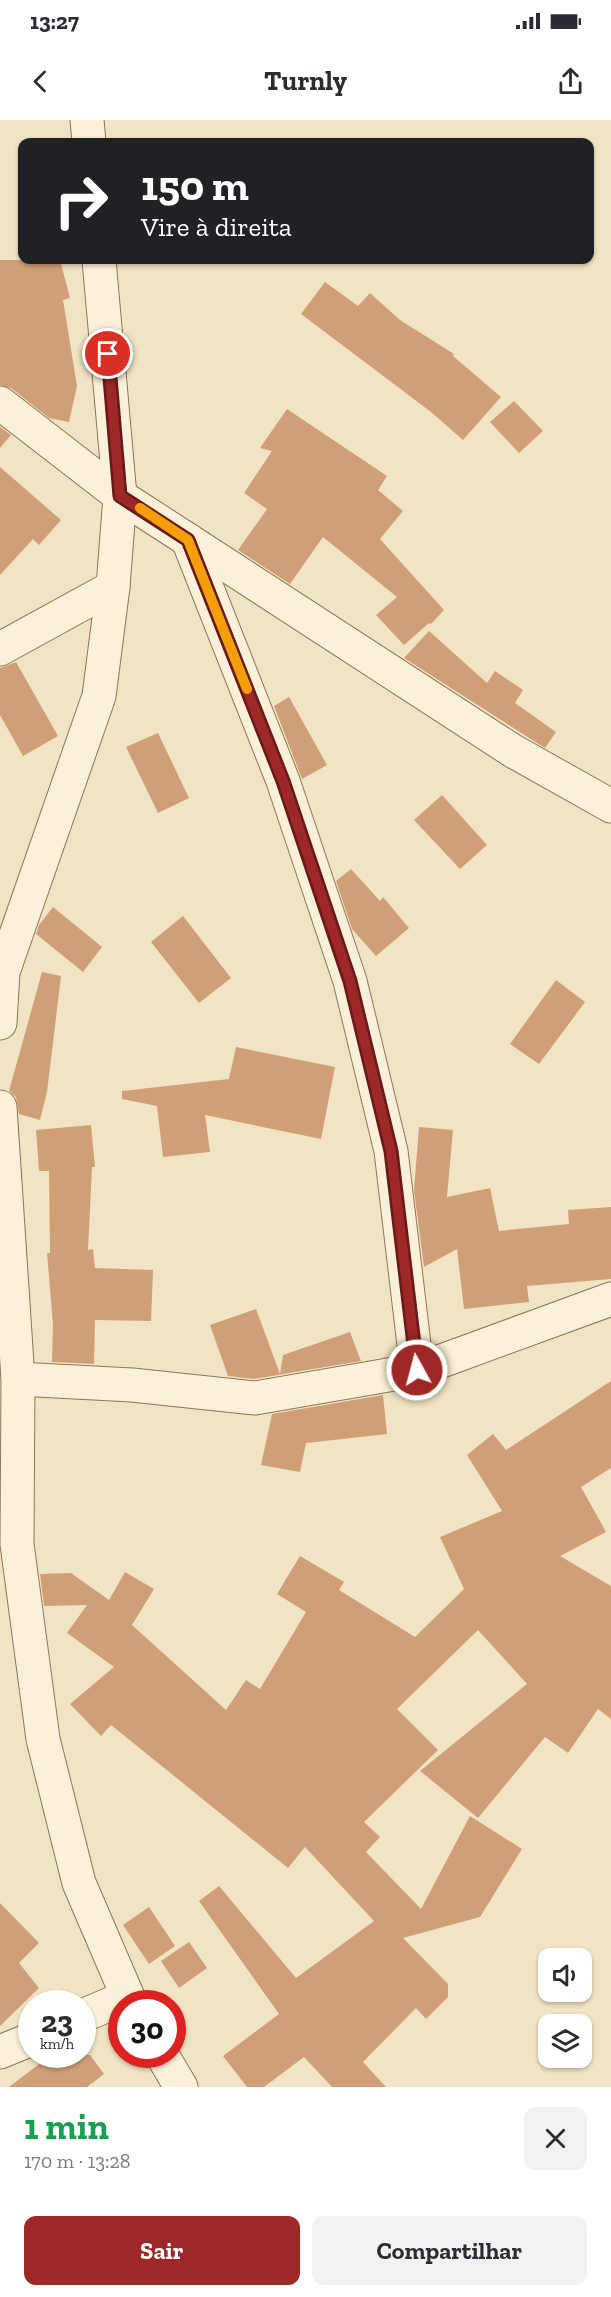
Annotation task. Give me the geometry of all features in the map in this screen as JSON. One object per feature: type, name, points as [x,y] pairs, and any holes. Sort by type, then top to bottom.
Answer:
[{"type":"street","points":[[87,120],[88,138]]},
{"type":"street","points":[[0,1023],[3,972],[99,696],[113,587],[120,496],[99,264]]},
{"type":"street","points":[[0,403],[120,496],[513,751],[611,806]]},
{"type":"street","points":[[188,540],[283,781],[350,981],[391,1151],[417,1370]]},
{"type":"street","points":[[0,649],[113,587]]},
{"type":"street","points":[[0,1107],[18,1379],[9,1539],[43,1739],[79,1883],[125,1990]]},
{"type":"street","points":[[18,1379],[132,1385],[255,1398],[417,1370],[611,1299]]},
{"type":"street","points":[[0,2052],[18,2045]]},
{"type":"street","points":[[170,2068],[181,2087]]},
{"type":"building","points":[[0,260],[18,260],[18,264],[61,264],[70,298],[63,300],[77,386],[69,422],[49,418],[11,388],[0,385]]},
{"type":"building","points":[[325,282],[358,306],[370,293],[400,320],[454,354],[453,356],[501,397],[463,440],[431,412],[301,314]]},
{"type":"building","points":[[514,401],[543,431],[519,453],[490,422]]},
{"type":"building","points":[[287,409],[387,476],[378,490],[403,511],[380,539],[444,610],[431,624],[429,623],[404,645],[376,615],[397,597],[323,537],[290,584],[238,550],[267,509],[244,493],[272,451],[260,448]]},
{"type":"building","points":[[0,427],[11,435],[0,448]]},
{"type":"building","points":[[0,467],[61,520],[39,545],[33,539],[0,575]]},
{"type":"building","points":[[429,631],[487,683],[495,671],[523,690],[515,703],[556,732],[545,748],[404,658]]},
{"type":"building","points":[[16,662],[58,736],[23,756],[0,715],[0,668]]},
{"type":"building","points":[[289,697],[327,765],[302,779],[274,706]]},
{"type":"building","points":[[158,733],[189,798],[158,813],[126,747]]},
{"type":"building","points":[[442,795],[487,845],[460,869],[414,820]]},
{"type":"building","points":[[351,869],[380,901],[383,897],[409,928],[376,956],[352,929],[336,881]]},
{"type":"building","points":[[53,907],[102,947],[83,972],[36,934],[39,925]]},
{"type":"building","points":[[183,916],[231,978],[199,1003],[151,942]]},
{"type":"building","points":[[42,972],[61,976],[47,1092],[40,1120],[19,1114],[16,1097],[9,1091]]},
{"type":"building","points":[[556,980],[585,1002],[539,1064],[510,1044]]},
{"type":"building","points":[[236,1047],[335,1067],[321,1139],[205,1115],[210,1152],[163,1157],[157,1106],[122,1099],[122,1091],[229,1079]]},
{"type":"building","points":[[91,1125],[95,1167],[92,1167],[88,1250],[93,1249],[95,1268],[153,1270],[151,1321],[95,1320],[94,1364],[52,1362],[53,1324],[47,1253],[50,1253],[49,1171],[39,1171],[36,1130]]},
{"type":"building","points":[[419,1127],[453,1130],[447,1197],[490,1188],[499,1231],[569,1224],[568,1210],[611,1207],[611,1279],[527,1286],[529,1302],[464,1309],[457,1249],[424,1267],[414,1190]]},
{"type":"building","points":[[256,1309],[280,1374],[283,1355],[350,1332],[361,1361],[254,1379],[228,1376],[210,1325]]},
{"type":"building","points":[[611,1381],[611,1468],[581,1487],[606,1532],[560,1556],[611,1586],[611,1719],[598,1709],[568,1753],[545,1737],[478,1818],[420,1771],[527,1684],[478,1630],[397,1709],[438,1750],[364,1822],[380,1837],[366,1852],[421,1909],[470,1816],[522,1849],[480,1917],[403,1938],[448,1984],[448,1997],[426,2019],[416,2008],[363,2062],[386,2087],[332,2087],[304,2057],[264,2087],[247,2087],[223,2056],[279,2014],[199,1901],[219,1886],[296,1978],[374,1921],[305,1847],[288,1868],[111,1725],[101,1736],[70,1704],[114,1667],[67,1633],[87,1605],[44,1606],[40,1574],[71,1573],[109,1600],[125,1572],[154,1589],[132,1625],[226,1710],[246,1680],[260,1689],[306,1612],[277,1594],[300,1556],[344,1582],[339,1590],[415,1637],[464,1589],[440,1537],[502,1511],[467,1455],[493,1434],[506,1450]]},
{"type":"building","points":[[383,1395],[387,1434],[306,1443],[300,1472],[261,1465],[272,1414]]},
{"type":"building","points":[[0,1903],[39,1943],[19,1963],[39,1988],[18,1990],[18,2008],[0,2026]]},
{"type":"building","points":[[149,1907],[175,1946],[149,1964],[123,1925]]},
{"type":"building","points":[[189,1942],[207,1968],[179,1988],[161,1961]]},
{"type":"building","points":[[96,2063],[104,2074],[87,2087],[9,2087],[34,2068],[96,2068]]},
{"type":"slow traffic","points":[[140,508],[188,540],[247,689]]},
{"type":"route","points":[[108,354],[120,496],[188,540],[283,781],[350,981],[391,1151],[417,1370]]}]
